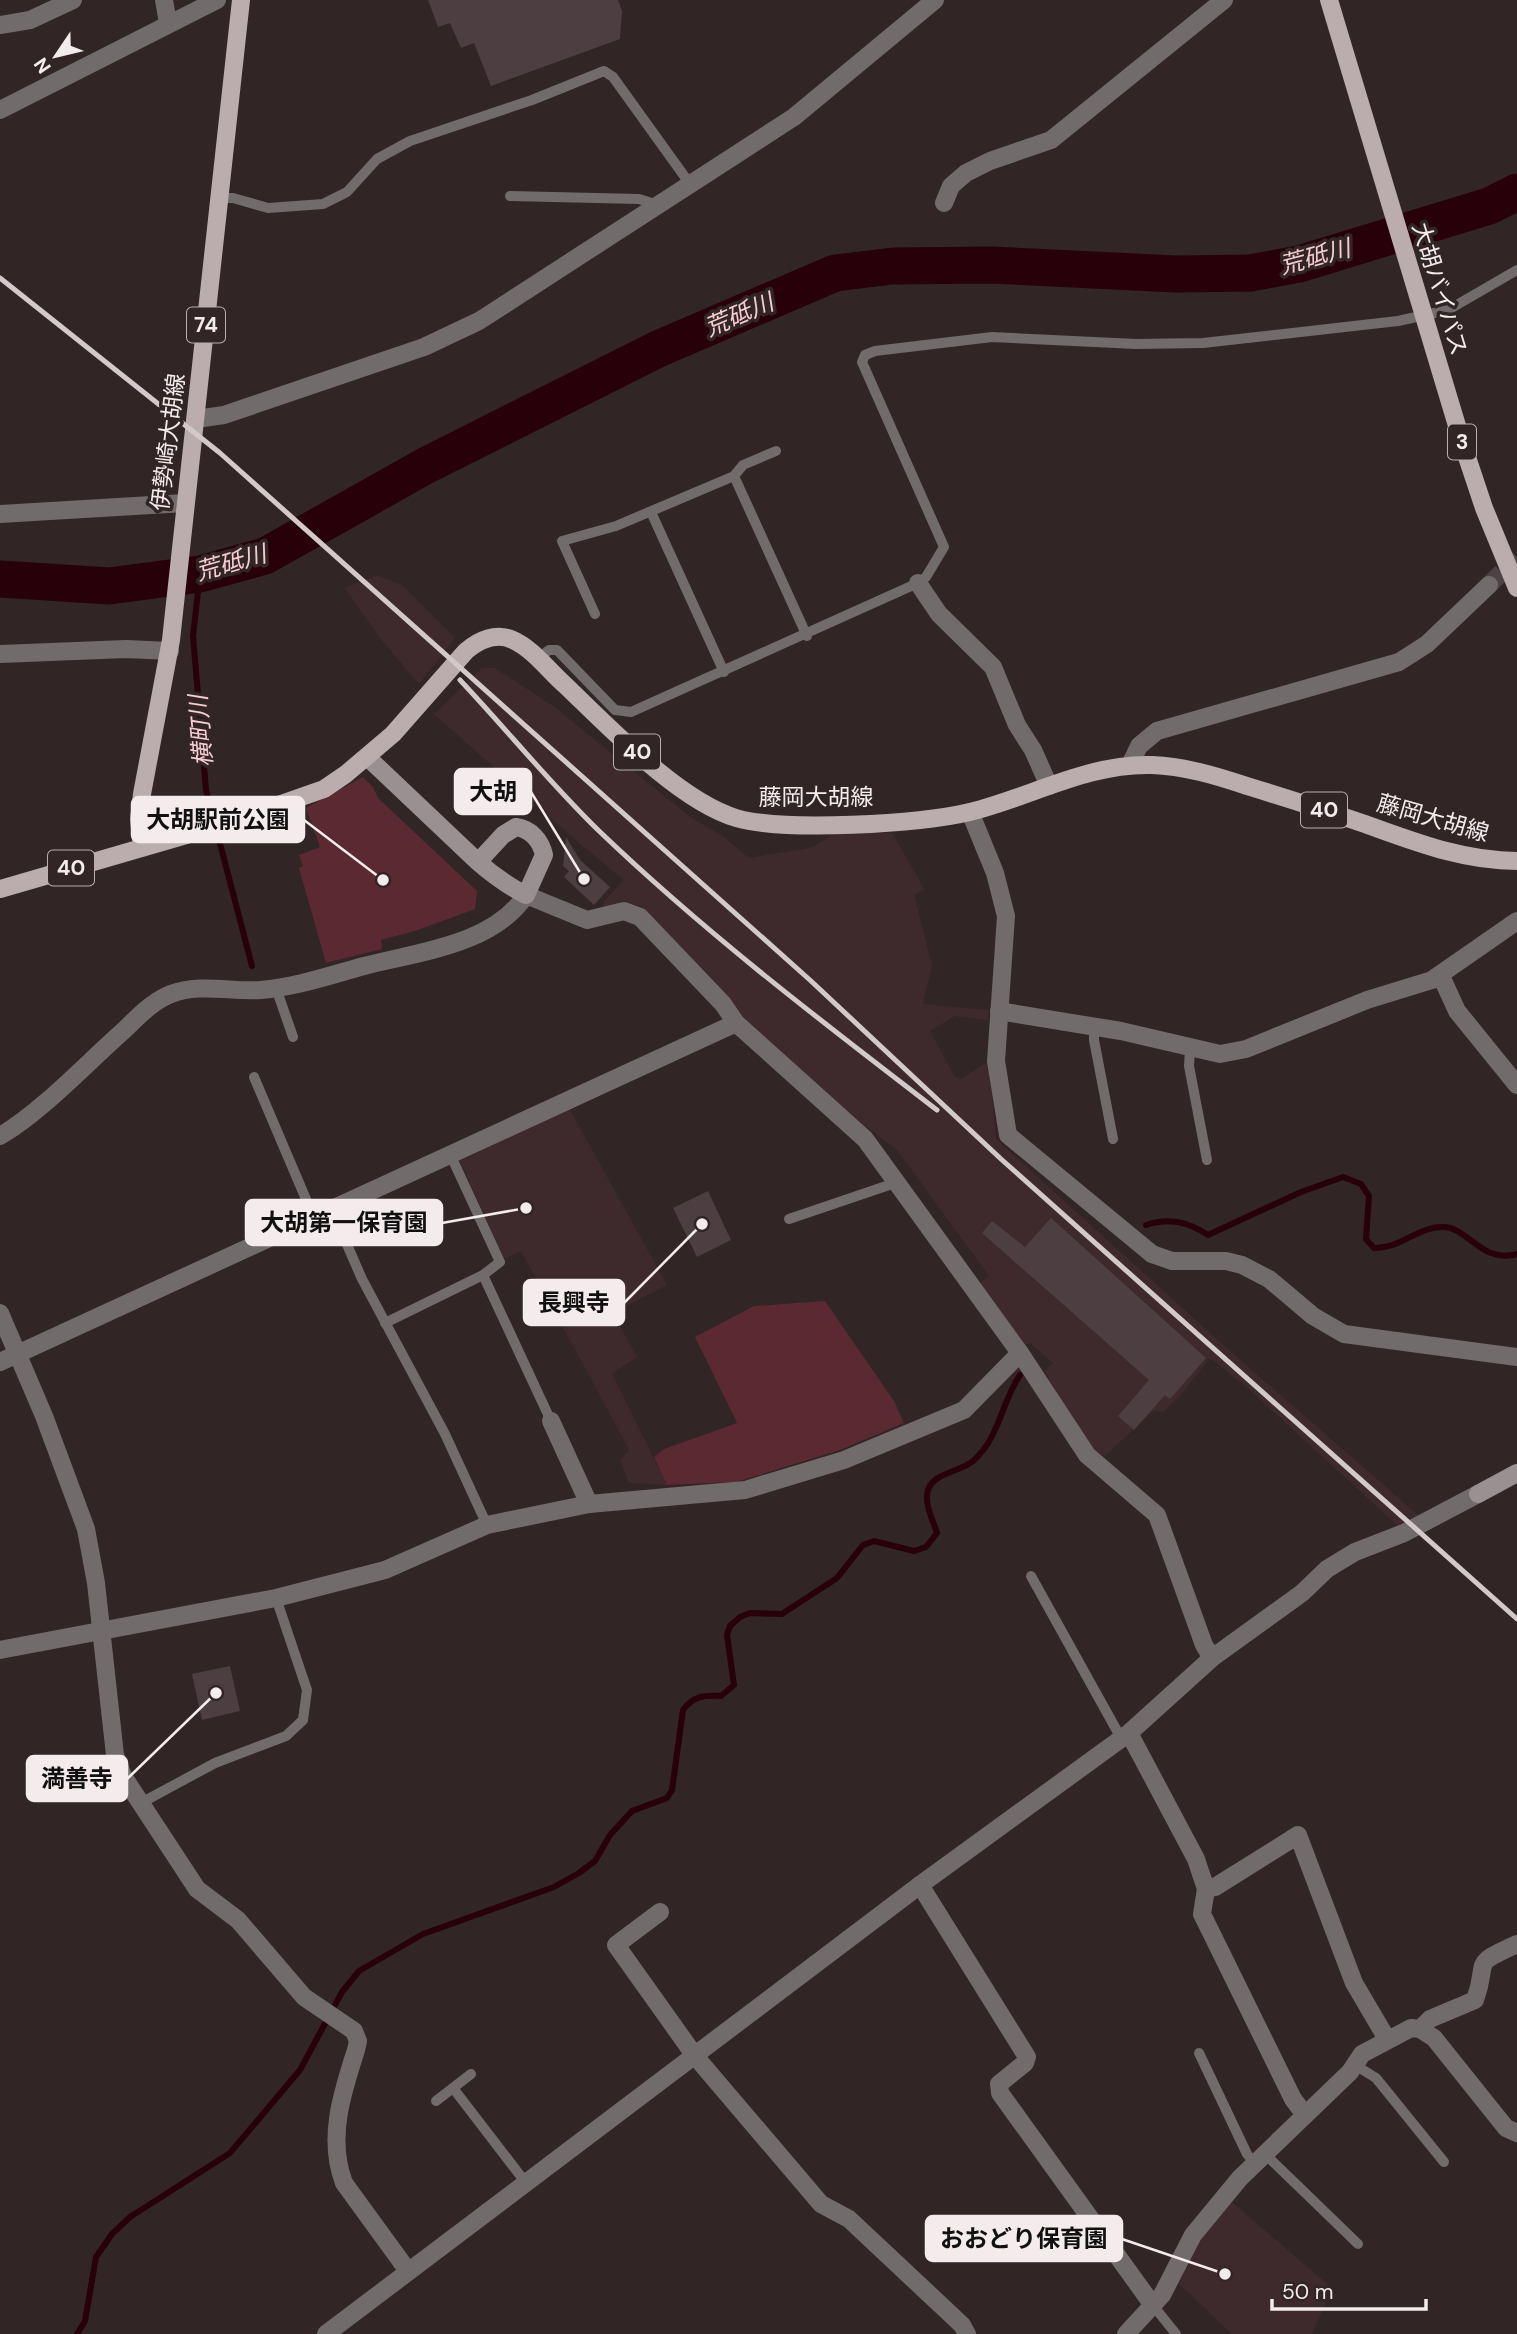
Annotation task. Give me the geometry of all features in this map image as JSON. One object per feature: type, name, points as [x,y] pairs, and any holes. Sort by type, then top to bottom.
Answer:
[{"type":"main road","name":"伊勢崎大胡線","points":[[142,847],[139,819],[171,646],[184,506],[196,419],[241,0]]},
{"type":"main road","name":"大胡バイパス","points":[[1329,0],[1372,150],[1484,508],[1517,588]]},
{"type":"main road","name":"藤岡大胡線","points":[[0,889],[216,826],[324,789],[367,757],[475,643],[502,637],[513,640],[537,659],[635,750],[694,797],[720,813],[751,822],[786,825],[887,821],[970,812],[1092,772],[1130,765],[1157,765],[1220,777],[1444,851],[1472,858],[1517,861]]},
{"type":"main road","points":[[367,757],[478,862],[526,895],[544,855],[539,841],[529,832],[516,827],[509,830],[478,862]]},
{"type":"main road","points":[[1478,1494],[1517,1473]]},
{"type":"street","points":[[0,25],[30,20],[73,0]]},
{"type":"street","points":[[164,0],[168,23]]},
{"type":"street","points":[[0,110],[218,0]]},
{"type":"street","points":[[196,419],[224,415],[424,346],[479,321],[794,117],[934,0]]},
{"type":"street","points":[[944,203],[951,186],[965,173],[990,160],[1051,140],[1224,0]]},
{"type":"street","points":[[0,514],[184,506]]},
{"type":"street","points":[[918,583],[939,614],[993,667],[1017,725],[1033,750],[1049,786]]},
{"type":"street","points":[[1130,765],[1139,746],[1157,731],[1399,662],[1427,644],[1489,585]]},
{"type":"street","points":[[0,654],[171,646]]},
{"type":"street","points":[[970,812],[995,873],[1006,916],[996,1061],[1007,1135],[1140,1247],[1172,1261],[1226,1261],[1242,1265],[1269,1279],[1313,1316],[1344,1334],[1517,1357]]},
{"type":"street","points":[[0,1136],[161,999],[186,990],[276,988],[455,942],[500,922],[514,911],[526,895],[587,920],[624,911],[640,917],[723,1004],[736,1023],[865,1139],[1020,1353],[1087,1455],[1157,1515],[1204,1645],[1212,1658]]},
{"type":"street","points":[[999,1011],[1094,1026],[1220,1055],[1246,1049],[1367,1000],[1441,976],[1517,921]]},
{"type":"street","points":[[1441,976],[1457,1011],[1517,1085]]},
{"type":"street","points":[[0,1362],[451,1157],[736,1023]]},
{"type":"street","points":[[0,1313],[19,1355],[86,1529],[96,1583],[116,1755],[122,1776],[197,1889],[238,1920],[304,1997],[354,2031],[358,2041],[337,2123],[338,2168],[344,2183],[408,2271]]},
{"type":"street","points":[[0,1650],[276,1598],[385,1570],[487,1525],[589,1504],[654,1496],[736,1492],[844,1460],[964,1410],[1020,1353]]},
{"type":"street","points":[[551,1421],[589,1504]]},
{"type":"street","points":[[326,2334],[920,1885],[1125,1735],[1212,1658],[1302,1593],[1335,1563],[1377,1542],[1405,1533],[1478,1494]]},
{"type":"street","points":[[1125,1735],[1196,1859],[1206,1889],[1202,1914],[1293,2099],[1305,2115]]},
{"type":"street","points":[[1206,1889],[1215,1887],[1298,1835],[1354,1983],[1387,2039]]},
{"type":"street","points":[[920,1885],[1027,2057],[1025,2063],[999,2084],[1000,2093],[1152,2304]]},
{"type":"street","points":[[660,1912],[616,1945],[695,2056],[821,2204],[849,2219],[962,2326],[967,2334]]},
{"type":"street","points":[[1420,2029],[1430,2020],[1475,2000],[1481,1965],[1487,1958],[1517,1944]]},
{"type":"street","points":[[1126,2334],[1162,2295],[1193,2235],[1260,2159],[1355,2066],[1368,2048],[1411,2028],[1420,2029],[1434,2038],[1506,2128],[1517,2133]]},
{"type":"lane","points":[[220,198],[268,208],[323,204],[347,192],[377,159],[410,141],[532,100],[604,71],[621,87],[690,184]]},
{"type":"lane","points":[[510,196],[639,199],[658,205]]},
{"type":"lane","points":[[537,659],[549,650],[557,650],[610,705],[625,713],[807,636],[926,578],[944,547],[862,362],[865,355],[874,351],[922,343],[992,337],[1136,344],[1203,343],[1423,316],[1458,305],[1517,270]]},
{"type":"lane","points":[[595,614],[562,541],[650,512],[734,476],[743,465],[776,451]]},
{"type":"lane","points":[[734,476],[807,636]]},
{"type":"lane","points":[[650,512],[724,672]]},
{"type":"lane","points":[[276,988],[293,1037]]},
{"type":"lane","points":[[1094,1026],[1094,1040],[1113,1139]]},
{"type":"lane","points":[[1190,1050],[1189,1066],[1207,1160]]},
{"type":"lane","points":[[254,1077],[314,1218]]},
{"type":"lane","points":[[385,1322],[483,1275],[500,1262],[451,1157]]},
{"type":"lane","points":[[789,1219],[898,1182]]},
{"type":"lane","points":[[332,1210],[362,1279],[445,1434],[487,1525]]},
{"type":"lane","points":[[483,1275],[551,1421]]},
{"type":"lane","points":[[1031,1576],[1125,1735]]},
{"type":"lane","points":[[139,1804],[215,1763],[286,1736],[303,1720],[307,1690],[276,1598]]},
{"type":"lane","points":[[1199,2053],[1247,2154],[1260,2159],[1358,2244]]},
{"type":"lane","points":[[1355,2066],[1376,2078],[1444,2162]]},
{"type":"lane","points":[[436,2101],[471,2074]]},
{"type":"lane","points":[[453,2088],[526,2183]]},
{"type":"lane","points":[[1152,2304],[1176,2334]]},
{"type":"shaded area","points":[[377,575],[402,585],[455,638],[419,684],[380,638],[345,588]]},
{"type":"shaded area","points":[[482,668],[495,668],[556,708],[689,816],[721,835],[749,858],[810,848],[835,834],[892,833],[925,890],[914,895],[932,965],[923,1004],[989,1010],[988,1020],[955,1016],[930,1031],[955,1077],[961,1079],[989,1061],[996,1139],[1221,1343],[1418,1515],[1398,1526],[1244,1385],[1210,1358],[1180,1396],[1163,1412],[1153,1411],[1105,1456],[1098,1454],[1074,1424],[1045,1371],[1053,1363],[1030,1343],[1024,1346],[979,1284],[989,1276],[897,1150],[839,1106],[744,1018],[641,906],[623,901],[603,908],[604,901],[624,880],[434,714]]},
{"type":"shaded area","points":[[363,777],[373,787],[378,798],[477,891],[475,909],[381,940],[382,949],[326,963],[299,868],[303,866],[299,855],[320,847],[306,808]]},
{"type":"shaded area","points":[[569,1108],[667,1285],[613,1313],[637,1357],[612,1374],[667,1485],[629,1483],[620,1460],[629,1450],[521,1251],[504,1259],[460,1161]]},
{"type":"shaded area","points":[[825,1301],[894,1401],[904,1423],[840,1450],[736,1482],[667,1485],[654,1457],[664,1449],[737,1423],[695,1337],[754,1306]]},
{"type":"shaded area","points":[[1232,2202],[1332,2288],[1312,2334],[1232,2334],[1179,2284],[1204,2234]]},
{"type":"building","points":[[428,0],[618,0],[622,11],[620,39],[491,86],[474,43],[461,48],[450,23],[438,27]]},
{"type":"building","points":[[566,837],[580,860],[610,887],[594,905],[564,877],[569,871],[563,866]]},
{"type":"building","points":[[708,1191],[731,1240],[697,1257],[673,1208]]},
{"type":"building","points":[[1051,1218],[1206,1358],[1170,1399],[1165,1395],[1134,1430],[1118,1416],[1149,1380],[982,1233],[992,1221],[1025,1247]]},
{"type":"building","points":[[230,1666],[240,1711],[202,1720],[192,1674]]},
{"type":"waterway","name":"荒砥川","points":[[0,579],[109,586],[200,574],[265,556],[425,466],[658,349],[835,273],[893,266],[991,265],[1176,274],[1250,273],[1299,264],[1489,206],[1517,192]]},
{"type":"waterway","name":"横町川","points":[[200,574],[193,636],[206,790],[252,966]]},
{"type":"waterway","points":[[1146,1225],[1163,1221],[1178,1222],[1208,1235],[1301,1192],[1343,1177],[1361,1184],[1369,1196],[1366,1239],[1374,1248],[1392,1245],[1425,1230],[1442,1227],[1459,1232],[1493,1254],[1517,1254]]},
{"type":"waterway","points":[[77,2334],[85,2321],[96,2257],[112,2234],[130,2217],[230,2153],[300,2070],[342,1992],[359,1971],[423,1934],[554,1887],[579,1873],[595,1861],[610,1835],[632,1811],[667,1798],[672,1790],[683,1710],[695,1699],[721,1696],[734,1685],[727,1635],[730,1626],[750,1613],[782,1614],[837,1578],[863,1545],[874,1541],[914,1551],[926,1547],[937,1533],[927,1501],[931,1484],[941,1476],[968,1465],[982,1452],[995,1431],[1020,1375]]},
{"type":"tunnel","points":[[1489,585],[1517,557]]},
{"type":"railway","points":[[0,278],[220,453],[811,981],[1001,1159],[1517,1619]]},
{"type":"railway","points":[[460,680],[579,811],[637,867],[763,974],[937,1110]]},
{"type":"place","name":"大胡","points":[[584,879]]},
{"type":"place","name":"大胡駅前公園","points":[[383,880]]},
{"type":"place","name":"大胡第一保育園","points":[[526,1208]]},
{"type":"place","name":"長興寺","points":[[702,1224]]},
{"type":"place","name":"満善寺","points":[[216,1693]]},
{"type":"place","name":"おおどり保育園","points":[[1225,2274]]}]
